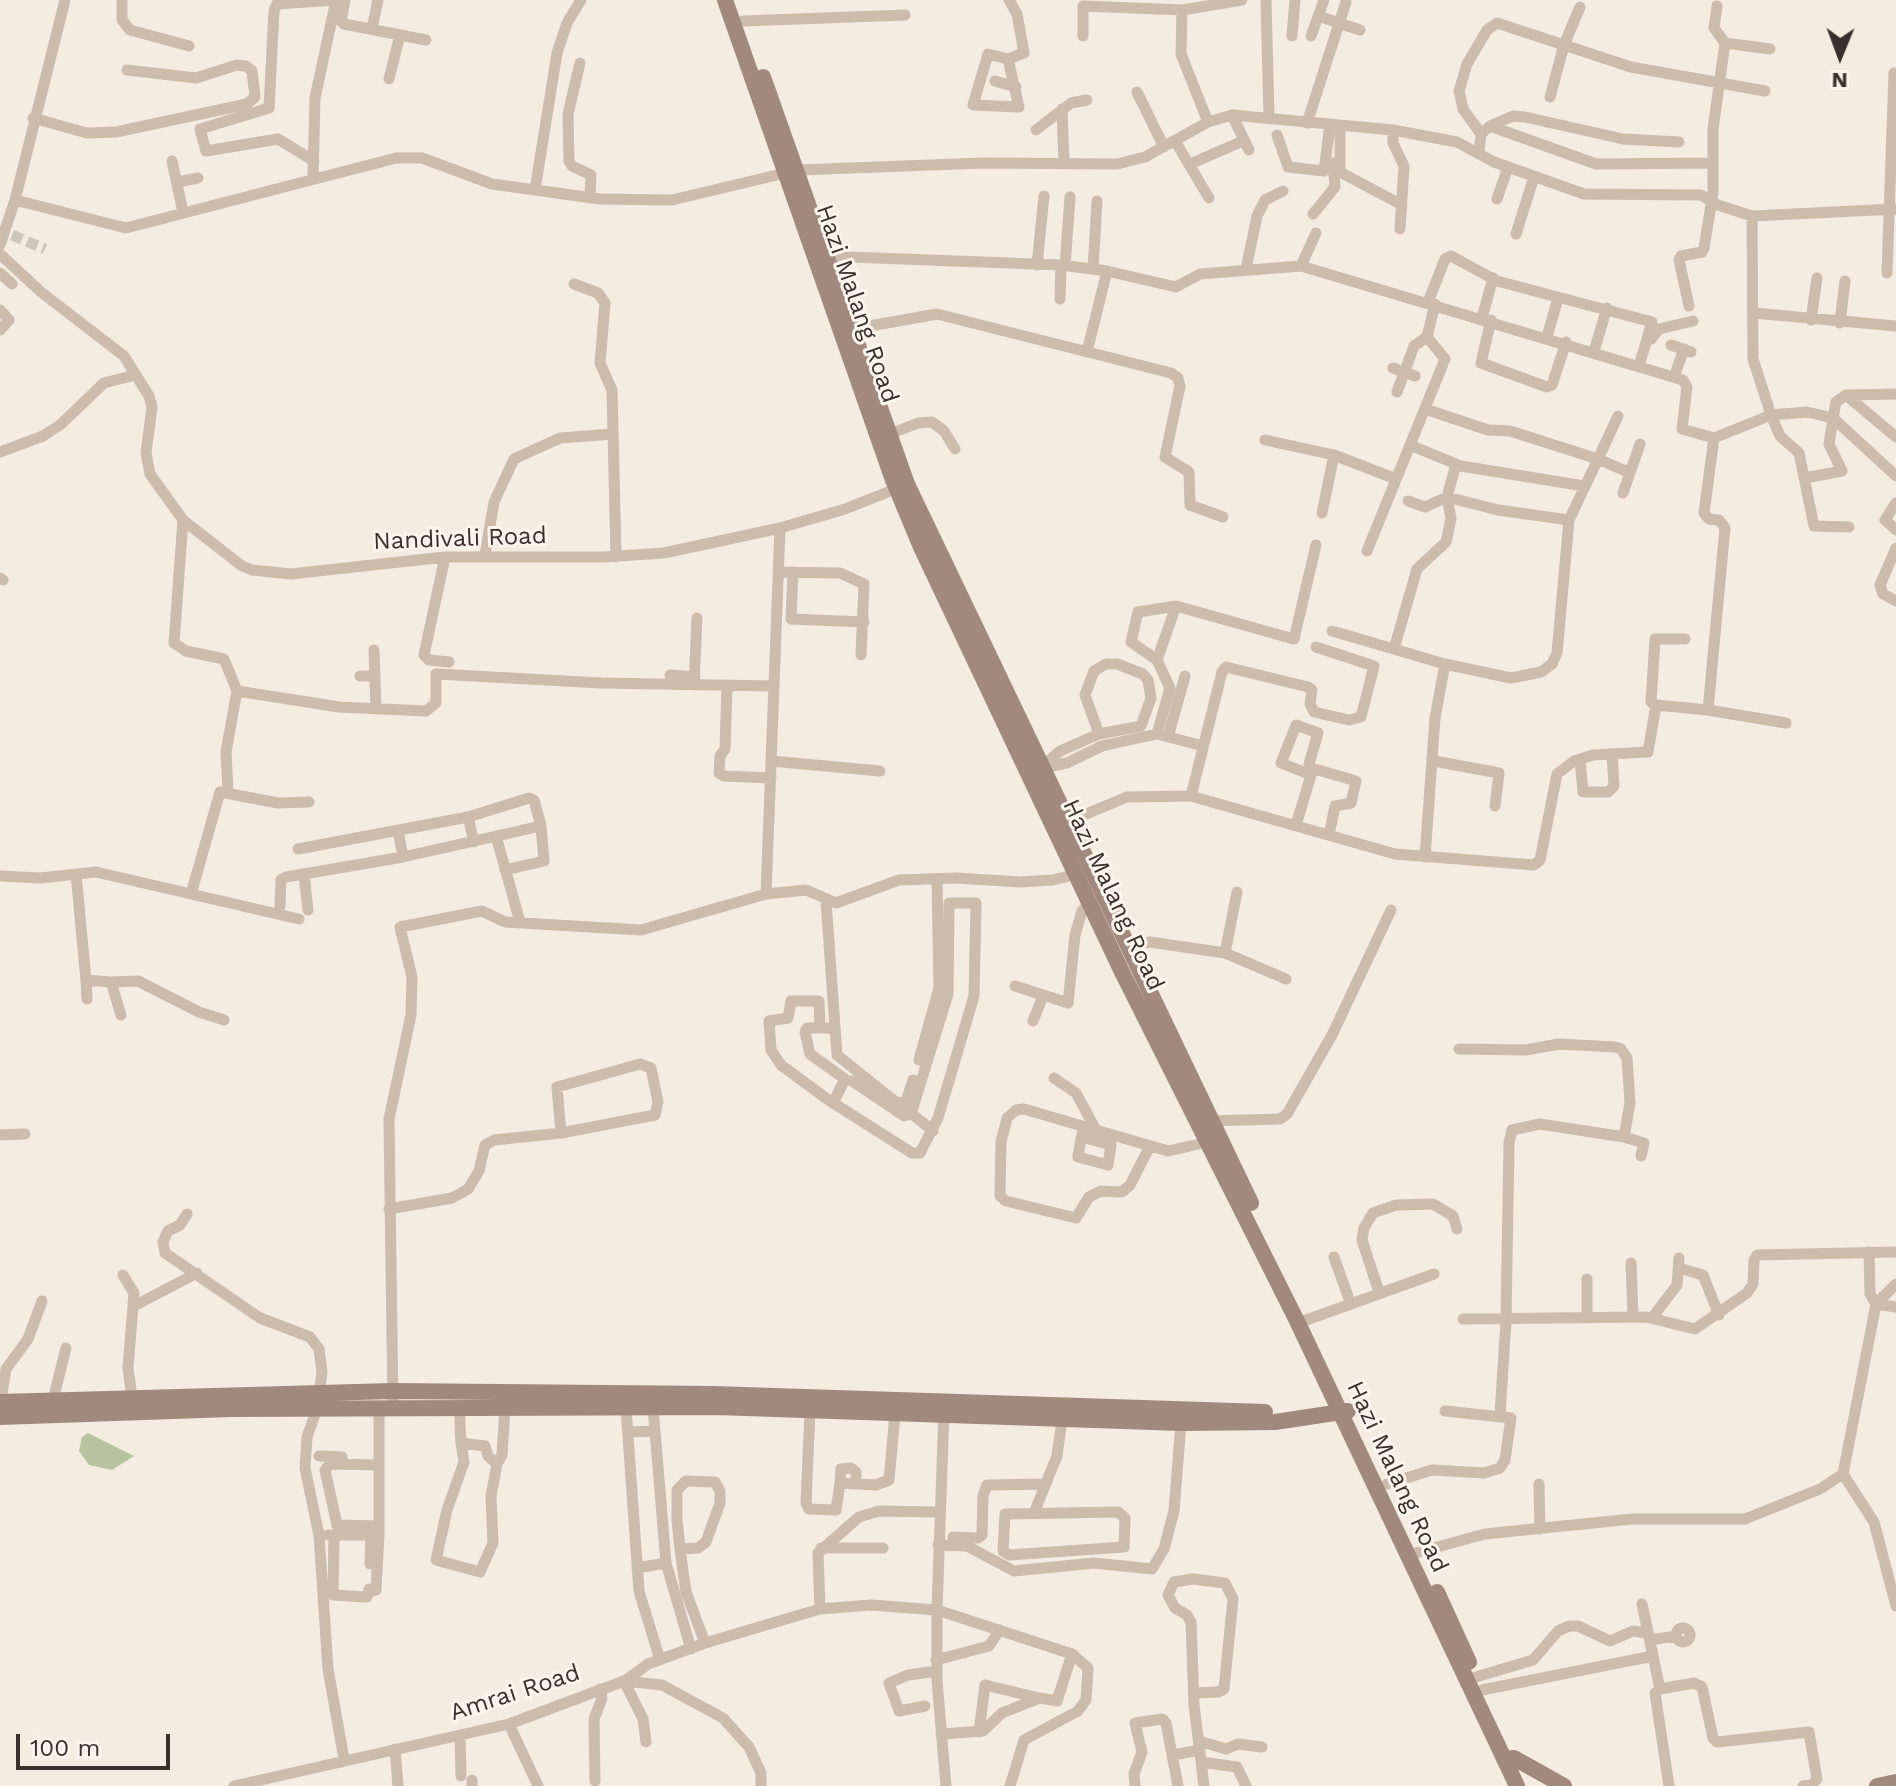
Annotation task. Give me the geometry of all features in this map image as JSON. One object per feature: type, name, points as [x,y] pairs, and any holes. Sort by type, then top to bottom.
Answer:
[{"type":"main road","name":"Hazi Malang Road","points":[[725,0],[793,171]]},
{"type":"main road","name":"Hazi Malang Road","points":[[736,0],[821,257],[902,487],[1084,873],[1127,946],[1205,1122],[1208,1142],[1302,1322]]},
{"type":"main road","name":"Hazi Malang Road","points":[[821,257],[853,329],[890,434],[902,487]]},
{"type":"main road","name":"Hazi Malang Road","points":[[1084,873],[1090,903],[1205,1122],[1516,1773]]},
{"type":"main road","points":[[388,1403],[713,1394],[1062,1420],[1181,1423],[1275,1422],[1343,1408]]},
{"type":"main road","points":[[0,1403],[132,1397],[388,1403],[460,1408],[653,1407],[895,1414],[944,1409],[1275,1412],[1343,1408]]},
{"type":"main road","points":[[0,1417],[251,1401]]},
{"type":"main road","name":"Hazi Malang Road","points":[[1343,1408],[1387,1484],[1413,1553]]},
{"type":"main road","points":[[1516,1773],[1564,1786]]},
{"type":"main road","points":[[1877,1786],[1896,1782]]},
{"type":"street","points":[[0,245],[8,234],[33,118],[65,0]]},
{"type":"street","points":[[122,0],[122,20],[130,30],[189,46]]},
{"type":"street","points":[[313,178],[314,161],[315,98],[336,0],[277,4],[274,11],[269,108],[200,129],[206,151],[278,139],[314,161]]},
{"type":"street","points":[[345,0],[341,23],[426,40]]},
{"type":"street","points":[[372,29],[378,0]]},
{"type":"street","points":[[535,190],[557,53],[567,23],[581,0]]},
{"type":"street","points":[[1008,59],[1020,103],[1017,108],[972,103],[988,54],[1008,59],[1021,56],[1024,49],[1017,14],[1010,0]]},
{"type":"street","points":[[1083,36],[1081,3],[1182,10],[1242,0]]},
{"type":"street","points":[[1266,0],[1269,116]]},
{"type":"street","points":[[1292,36],[1295,0]]},
{"type":"street","points":[[1311,36],[1324,0]]},
{"type":"street","points":[[1307,123],[1346,2]]},
{"type":"street","points":[[1689,306],[1679,260],[1681,256],[1703,251],[1711,201],[1725,43],[1714,28],[1717,6]]},
{"type":"street","points":[[1550,97],[1564,45],[1580,7]]},
{"type":"street","points":[[1182,10],[1181,54],[1208,122]]},
{"type":"street","points":[[743,21],[905,15]]},
{"type":"street","points":[[1324,18],[1360,30]]},
{"type":"street","points":[[1713,163],[1596,164],[1485,130],[1463,109],[1459,91],[1467,64],[1487,30],[1504,22],[1631,67],[1765,91]]},
{"type":"street","points":[[389,79],[400,35]]},
{"type":"street","points":[[1725,43],[1770,49]]},
{"type":"street","points":[[580,63],[568,114],[569,161],[572,166],[591,175],[590,198]]},
{"type":"street","points":[[33,118],[87,133],[116,132],[247,104],[255,97],[252,71],[246,66],[237,65],[196,78],[127,70]]},
{"type":"street","points":[[1887,273],[1893,210],[1894,73]]},
{"type":"street","points":[[995,81],[1016,87]]},
{"type":"street","points":[[1137,92],[1170,144],[1190,164],[1209,198]]},
{"type":"street","points":[[1036,130],[1062,109],[1087,100]]},
{"type":"street","points":[[1062,109],[1064,163]]},
{"type":"street","points":[[15,200],[117,228],[135,226],[396,158],[422,158],[492,184],[590,198],[689,198],[793,171],[1117,164],[1170,144],[1208,122],[1232,115],[1269,116],[1307,123],[1393,130],[1457,142],[1508,167],[1584,194],[1701,195],[1752,216],[1893,210]]},
{"type":"street","points":[[1190,164],[1246,145],[1232,115]]},
{"type":"street","points":[[1479,152],[1485,130],[1513,116],[1623,139],[1679,142]]},
{"type":"street","points":[[1277,135],[1288,167],[1323,171],[1335,125]]},
{"type":"street","points":[[1335,125],[1340,172],[1402,205]]},
{"type":"street","points":[[1313,214],[1336,184],[1333,173],[1335,125]]},
{"type":"street","points":[[1393,130],[1393,143],[1404,166],[1400,229]]},
{"type":"street","points":[[172,161],[183,212]]},
{"type":"street","points":[[1497,199],[1508,167]]},
{"type":"street","points":[[1516,234],[1534,177]]},
{"type":"street","points":[[177,182],[198,178]]},
{"type":"street","points":[[1246,269],[1257,216],[1265,200],[1283,191]]},
{"type":"street","points":[[1037,265],[1044,196]]},
{"type":"street","points":[[1060,299],[1070,197]]},
{"type":"street","points":[[1093,269],[1097,201]]},
{"type":"street","points":[[1752,216],[1753,359],[1780,436],[1799,453],[1814,526],[1849,527]]},
{"type":"street","points":[[1301,266],[1316,233]]},
{"type":"street","points":[[1367,551],[1428,410],[1445,359],[1427,337],[1431,303],[1449,256],[1493,278],[1653,322],[1641,366]]},
{"type":"street","points":[[821,257],[1063,266],[1107,271],[1176,287],[1195,275],[1301,266],[1566,342],[1683,380],[1687,387],[1682,429],[1714,438],[1771,415],[1807,412],[1833,418],[1896,476]]},
{"type":"street","points":[[2,265],[12,284]]},
{"type":"street","name":"Nandivali Road","points":[[2,265],[118,349],[152,407],[146,453],[150,474],[183,520],[242,566],[272,574],[445,557],[616,557],[691,549],[845,509],[902,487]]},
{"type":"street","points":[[1087,352],[1107,271]]},
{"type":"street","points":[[1493,278],[1481,363],[1547,387],[1552,385],[1566,342]]},
{"type":"street","points":[[1811,320],[1817,278]]},
{"type":"street","points":[[1840,323],[1845,281]]},
{"type":"street","points":[[574,284],[598,293],[605,303],[600,363],[612,390],[616,557]]},
{"type":"street","points":[[1547,337],[1558,298]]},
{"type":"street","points":[[1594,351],[1607,308]]},
{"type":"street","points":[[0,310],[9,320],[0,330]]},
{"type":"street","points":[[1754,313],[1896,326]]},
{"type":"street","points":[[853,329],[937,314],[1178,378],[1180,386],[1165,457],[1189,472],[1190,505],[1223,517]]},
{"type":"street","points":[[1641,366],[1655,331],[1693,321]]},
{"type":"street","points":[[1397,392],[1414,346],[1427,337]]},
{"type":"street","points":[[1671,345],[1688,350],[1674,377]]},
{"type":"street","points":[[0,452],[43,436],[60,425],[104,383],[135,375]]},
{"type":"street","points":[[1805,478],[1842,471],[1829,444],[1836,402],[1846,395],[1896,394]]},
{"type":"street","points":[[1846,395],[1896,437]]},
{"type":"street","points":[[1428,410],[1488,430],[1510,431],[1598,459],[1630,473]]},
{"type":"street","points":[[1332,631],[1445,664],[1511,678],[1541,672],[1552,664],[1557,653],[1569,520],[1618,416]]},
{"type":"street","points":[[890,434],[918,423],[932,422],[944,431],[955,449]]},
{"type":"street","points":[[485,555],[494,502],[514,459],[560,438],[613,434]]},
{"type":"street","points":[[1708,710],[1725,528],[1719,520],[1709,519],[1704,513],[1714,438]]},
{"type":"street","points":[[1265,440],[1334,455],[1396,479]]},
{"type":"street","points":[[1623,493],[1640,444]]},
{"type":"street","points":[[1412,446],[1456,464],[1584,486]]},
{"type":"street","points":[[1322,513],[1334,455]]},
{"type":"street","points":[[1394,649],[1417,569],[1446,542],[1451,519],[1447,497],[1456,464]]},
{"type":"street","points":[[1408,501],[1425,507],[1447,497],[1498,510],[1569,520]]},
{"type":"street","points":[[1896,503],[1885,520],[1896,530]]},
{"type":"street","points":[[183,520],[174,643],[186,651],[224,659],[237,691],[226,752],[228,791]]},
{"type":"street","points":[[766,894],[780,528]]},
{"type":"street","points":[[1162,735],[1170,688],[1157,660],[1131,642],[1136,616],[1141,610],[1176,606],[1294,639],[1316,545]]},
{"type":"street","points":[[1896,548],[1880,585],[1883,594],[1896,601]]},
{"type":"street","points":[[445,557],[424,655],[429,660],[449,662]]},
{"type":"street","points":[[778,572],[840,573],[860,580],[865,591],[861,655]]},
{"type":"street","points":[[793,572],[791,619],[864,622]]},
{"type":"street","points":[[1157,660],[1176,606]]},
{"type":"street","points":[[694,681],[697,618]]},
{"type":"street","points":[[1685,639],[1655,639],[1651,699],[1656,705],[1786,723]]},
{"type":"street","points":[[1191,796],[1226,667],[1308,687],[1312,690],[1310,704],[1314,712],[1357,721],[1375,672],[1374,666],[1316,647]]},
{"type":"street","points":[[374,650],[376,709]]},
{"type":"street","points":[[1036,766],[1060,751],[1099,734],[1141,726],[1151,698],[1148,680],[1143,674],[1117,664],[1106,664],[1094,671],[1085,695],[1099,734]]},
{"type":"street","points":[[1425,857],[1438,691],[1445,664]]},
{"type":"street","points":[[237,691],[302,703],[376,709],[432,709],[436,703],[436,674],[774,686]]},
{"type":"street","points":[[670,675],[694,681]]},
{"type":"street","points":[[360,676],[375,676]]},
{"type":"street","points":[[1162,735],[1185,676]]},
{"type":"street","points":[[727,685],[725,749],[720,756],[719,773],[724,776],[771,778]]},
{"type":"street","points":[[1062,824],[1127,797],[1191,796],[1395,854],[1538,864],[1554,781],[1564,768],[1580,759],[1650,750],[1656,705]]},
{"type":"street","points":[[1036,766],[1067,763],[1102,746],[1162,735],[1203,746]]},
{"type":"street","points":[[1036,766],[1066,743]]},
{"type":"street","points":[[1580,759],[1583,792],[1608,792],[1614,786],[1612,754]]},
{"type":"street","points":[[771,761],[880,771]]},
{"type":"street","points":[[1434,761],[1499,773],[1495,806]]},
{"type":"street","points":[[1296,825],[1311,772],[1356,781],[1351,803],[1335,806],[1329,835]]},
{"type":"street","points":[[191,894],[218,794],[228,791],[278,803],[309,802]]},
{"type":"street","points":[[298,849],[468,817],[531,798],[541,826],[544,861],[505,870]]},
{"type":"street","points":[[468,817],[474,842]]},
{"type":"street","points":[[280,906],[281,880],[541,826]]},
{"type":"street","points":[[398,830],[403,857]]},
{"type":"street","points":[[496,836],[520,922]]},
{"type":"street","points":[[0,876],[40,878],[96,872],[299,919]]},
{"type":"street","points":[[334,1535],[333,1595],[367,1597],[369,1592],[376,1590],[379,1461],[388,1403],[389,1119],[411,1015],[412,977],[400,927],[482,911],[496,920],[653,929],[766,894],[806,890],[826,901],[847,902],[899,880],[1021,882],[1084,873]]},
{"type":"street","points":[[76,874],[87,999]]},
{"type":"street","points":[[304,874],[308,910]]},
{"type":"street","points":[[903,1101],[918,1076],[943,984],[944,926],[937,879]]},
{"type":"street","points":[[1225,953],[1237,892]]},
{"type":"street","points":[[826,901],[837,1055],[867,1086]]},
{"type":"street","points":[[820,1028],[820,1003],[817,1000],[789,1002],[788,1018],[770,1020],[768,1024],[771,1050],[781,1065],[833,1103],[915,1154],[933,1131],[974,996],[976,903],[950,902],[944,926]]},
{"type":"street","points":[[1015,986],[1068,1003],[1075,935],[1082,911],[1090,903]]},
{"type":"street","points":[[1205,1122],[1280,1119],[1287,1114],[1339,1022],[1391,910]]},
{"type":"street","points":[[1127,946],[1150,942],[1225,953],[1286,979]]},
{"type":"street","points":[[86,980],[138,981],[199,1012],[224,1020]]},
{"type":"street","points":[[111,982],[121,1015]]},
{"type":"street","points":[[1033,1021],[1043,996]]},
{"type":"street","points":[[833,1103],[845,1079],[808,1052],[805,1029],[834,1028]]},
{"type":"street","points":[[1459,1049],[1526,1050],[1546,1043],[1621,1049],[1627,1058],[1630,1103],[1624,1137]]},
{"type":"street","points":[[808,1052],[837,1055]]},
{"type":"street","points":[[389,1209],[452,1198],[468,1189],[479,1171],[485,1145],[494,1140],[561,1133],[655,1115],[658,1102],[651,1068],[640,1064],[557,1087],[561,1133]]},
{"type":"street","points":[[1054,1078],[1076,1093],[1087,1131]]},
{"type":"street","points":[[852,1081],[903,1101],[909,1116],[933,1131]]},
{"type":"street","points":[[903,1101],[909,1116]]},
{"type":"street","points":[[1150,1146],[1130,1185],[1122,1192],[1101,1191],[1089,1197],[1076,1218],[1002,1199],[999,1192],[1001,1142],[1010,1113],[1024,1109],[1087,1131],[1150,1146],[1168,1151],[1208,1142]]},
{"type":"street","points":[[1500,1414],[1506,1321],[1509,1143],[1512,1130],[1540,1124],[1624,1137],[1644,1143],[1641,1156]]},
{"type":"street","points":[[0,1135],[25,1134]]},
{"type":"street","points":[[1379,1292],[1362,1240],[1364,1228],[1373,1213],[1396,1205],[1433,1204],[1453,1216],[1457,1229]]},
{"type":"street","points":[[187,1214],[163,1242],[165,1253],[260,1318],[310,1337],[319,1349],[318,1401],[307,1437],[305,1468],[319,1535],[328,1669],[344,1759]]},
{"type":"street","points":[[1869,1252],[1869,1291],[1876,1304]]},
{"type":"street","points":[[1463,1319],[1506,1321],[1587,1316],[1633,1317],[1652,1318],[1695,1329],[1719,1315],[1750,1289],[1757,1255],[1896,1252]]},
{"type":"street","points":[[1334,1257],[1350,1302]]},
{"type":"street","points":[[1631,1263],[1633,1317]]},
{"type":"street","points":[[1652,1318],[1677,1285],[1679,1263],[1703,1275],[1719,1315]]},
{"type":"street","points":[[134,1306],[197,1273]]},
{"type":"street","points":[[1302,1322],[1434,1274]]},
{"type":"street","points":[[123,1275],[134,1293],[128,1368],[132,1397]]},
{"type":"street","points":[[1587,1279],[1587,1316]]},
{"type":"street","points":[[1896,1284],[1876,1304],[1843,1474],[1874,1522],[1896,1606]]},
{"type":"street","points":[[0,1403],[6,1369],[28,1339],[42,1301]]},
{"type":"street","points":[[1876,1304],[1896,1307]]},
{"type":"street","points":[[53,1400],[66,1348]]},
{"type":"street","points":[[653,1407],[666,1563],[691,1649]]},
{"type":"street","points":[[460,1408],[464,1462],[447,1510],[437,1562],[480,1572],[485,1569],[493,1543],[491,1496],[497,1464],[502,1455],[505,1408]]},
{"type":"street","points":[[626,1408],[637,1568],[643,1607],[660,1660]]},
{"type":"street","points":[[944,1409],[938,1512],[937,1665],[946,1786]]},
{"type":"street","points":[[810,1411],[807,1507],[838,1508],[840,1483],[883,1484],[889,1480],[895,1414]]},
{"type":"street","points":[[1387,1484],[1432,1470],[1493,1472],[1505,1460],[1512,1421],[1500,1414],[1445,1411]]},
{"type":"street","points":[[1034,1513],[1057,1456],[1062,1420]]},
{"type":"street","points":[[938,1545],[967,1546],[1014,1571],[1094,1563],[1152,1569],[1164,1549],[1174,1511],[1181,1423]]},
{"type":"street","points":[[628,1432],[655,1431]]},
{"type":"street","points":[[461,1443],[485,1446],[488,1456],[497,1464]]},
{"type":"street","points":[[319,1456],[379,1461]]},
{"type":"street","points":[[376,1532],[337,1525],[325,1470],[330,1464],[379,1461]]},
{"type":"street","points":[[1413,1553],[1485,1534],[1676,1517],[1745,1519],[1820,1489],[1843,1474]]},
{"type":"street","points":[[680,1549],[698,1548],[706,1542],[720,1503],[719,1487],[715,1482],[686,1481],[678,1486],[680,1549],[686,1592],[705,1643]]},
{"type":"street","points":[[953,1537],[978,1538],[982,1535],[983,1496],[987,1485],[1045,1484]]},
{"type":"street","points":[[1539,1484],[1540,1529]]},
{"type":"street","points":[[820,1609],[817,1561],[821,1548],[866,1513],[938,1512]]},
{"type":"street","points":[[1034,1513],[1122,1513],[1126,1545],[1120,1549],[1004,1553],[1005,1514],[1034,1513]]},
{"type":"street","points":[[319,1535],[376,1532]]},
{"type":"street","points":[[821,1548],[883,1548]]},
{"type":"street","points":[[637,1568],[666,1563]]},
{"type":"street","points":[[1195,1693],[1224,1689],[1233,1599],[1228,1585],[1193,1579],[1174,1582],[1168,1595],[1175,1608],[1187,1615],[1191,1622],[1195,1693],[1204,1786]]},
{"type":"street","points":[[1642,1604],[1660,1689],[1655,1697],[1669,1786]]},
{"type":"street","points":[[646,1742],[643,1719],[624,1681],[660,1660],[705,1643],[820,1609],[871,1605],[937,1610],[1072,1654],[1088,1668],[1086,1700],[1078,1711],[1024,1740],[1010,1786]]},
{"type":"street","points":[[1475,1682],[1533,1660],[1558,1631],[1569,1626],[1578,1626],[1610,1641],[1633,1631],[1649,1637],[1676,1636]]},
{"type":"street","points":[[925,1706],[899,1711],[889,1683],[989,1646],[1000,1630]]},
{"type":"street","points":[[979,1732],[985,1685],[1040,1698],[1059,1699],[1072,1654]]},
{"type":"street","points":[[1475,1682],[1653,1656]]},
{"type":"street","name":"Amrai Road","points":[[234,1786],[509,1724],[624,1681],[662,1685],[723,1718],[749,1747],[761,1773],[761,1786]]},
{"type":"street","points":[[1660,1689],[1700,1685],[1713,1738],[1717,1742],[1809,1732],[1817,1779],[1812,1785],[1803,1786]]},
{"type":"street","points":[[595,1781],[594,1719],[602,1698],[600,1689]]},
{"type":"street","points":[[941,1734],[986,1730],[1002,1713],[1040,1698]]},
{"type":"street","points":[[1135,1786],[1134,1774],[1142,1757],[1136,1722],[1165,1721],[1178,1786]]},
{"type":"street","points":[[509,1724],[538,1786]]},
{"type":"street","points":[[460,1736],[468,1781]]},
{"type":"street","points":[[1173,1755],[1226,1749],[1238,1744],[1262,1747]]},
{"type":"street","points":[[395,1749],[398,1786]]},
{"type":"street","points":[[1200,1751],[1237,1767],[1246,1786]]},
{"type":"green space","points":[[88,1433],[134,1456],[112,1470],[89,1465],[79,1451],[82,1437]]},
{"type":"tunnel","points":[[12,235],[45,249]]}]
